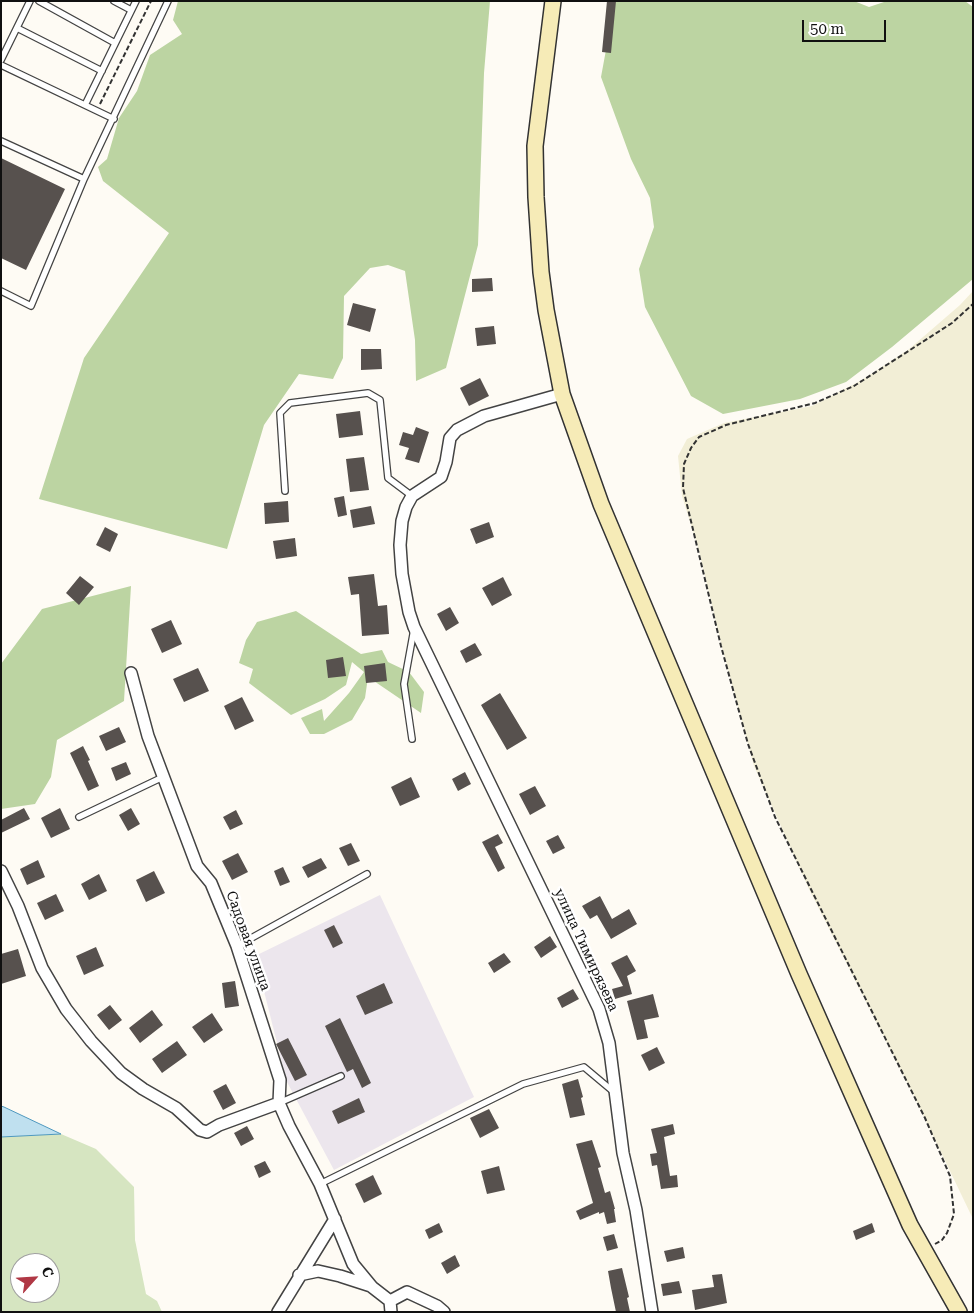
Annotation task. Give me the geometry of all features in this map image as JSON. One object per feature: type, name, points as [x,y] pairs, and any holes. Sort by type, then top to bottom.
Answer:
[{"type":"main road","points":[[553,1],[535,146],[536,197],[541,272],[546,310],[562,394],[601,504],[807,992],[910,1225],[959,1312]]},
{"type":"street","points":[[412,496],[441,477],[450,438],[457,430],[484,416],[562,394]]},
{"type":"street","name":"улица Тимирязева","points":[[412,496],[404,514],[400,545],[402,574],[409,612],[414,627],[599,1009],[609,1043],[623,1153],[636,1210],[652,1312]]},
{"type":"street","name":"Садовая улица","points":[[131,673],[148,736],[197,866],[211,883],[237,946],[280,1080],[279,1103],[320,1184],[353,1264],[390,1307]]},
{"type":"street","points":[[1,871],[18,906],[42,968],[66,1009],[91,1041],[121,1073],[143,1089],[176,1108],[200,1130],[207,1132],[219,1125],[279,1103]]},
{"type":"street","points":[[278,1312],[335,1219]]},
{"type":"street","name":"Садовая улица","points":[[299,1275],[318,1271],[372,1287]]},
{"type":"street","points":[[390,1307],[407,1292],[437,1306],[444,1312]]},
{"type":"lane","points":[[1,60],[30,1]]},
{"type":"lane","points":[[39,1],[115,43]]},
{"type":"lane","points":[[114,1],[131,10]]},
{"type":"lane","points":[[85,105],[136,1]]},
{"type":"lane","points":[[1,291],[31,306],[84,179],[114,119],[168,1]]},
{"type":"lane","points":[[17,28],[102,71]]},
{"type":"lane","points":[[1,65],[114,119]]},
{"type":"lane","points":[[1,141],[84,179]]},
{"type":"lane","points":[[285,491],[280,413],[290,403],[368,393],[380,400],[388,478],[412,496]]},
{"type":"lane","points":[[412,739],[404,684],[414,627]]},
{"type":"lane","points":[[79,817],[163,777]]},
{"type":"lane","points":[[237,946],[367,874]]},
{"type":"lane","points":[[320,1184],[522,1084],[584,1067],[616,1094]]},
{"type":"lane","points":[[279,1103],[341,1076]]},
{"type":"path","points":[[97,110],[151,1]]},
{"type":"path","points":[[925,1251],[942,1240],[951,1224],[954,1214],[950,1176],[921,1109],[775,817],[748,744],[721,646],[683,488],[684,464],[691,448],[699,437],[726,424],[815,403],[854,386],[952,323],[973,304]]},
{"type":"shaded area","points":[[973,291],[973,1219],[914,1096],[809,889],[754,766],[722,647],[698,547],[682,496],[678,456],[687,439],[724,423],[812,406],[862,380],[908,350],[960,305]]},
{"type":"shaded area","points":[[380,895],[474,1097],[334,1170],[287,1082],[255,956]]},
{"type":"green space","points":[[178,1],[490,1],[484,73],[478,245],[446,368],[416,381],[415,340],[405,271],[388,265],[370,268],[344,296],[343,358],[333,379],[299,374],[264,425],[227,549],[39,499],[84,358],[169,233],[103,181],[98,167],[107,159],[119,118],[137,91],[150,55],[182,34],[173,20]]},
{"type":"green space","points":[[615,1],[854,1],[869,7],[887,1],[965,1],[973,7],[973,279],[892,347],[846,382],[800,399],[723,414],[691,396],[645,307],[639,269],[654,227],[650,198],[631,159],[601,77]]},
{"type":"green space","points":[[131,586],[124,701],[57,740],[51,777],[35,804],[1,809],[1,664],[42,609]]},
{"type":"green space","points":[[296,611],[361,654],[382,650],[388,662],[409,672],[424,692],[421,713],[368,677],[365,698],[352,720],[324,734],[310,734],[301,718],[322,709],[324,721],[349,693],[364,672],[352,662],[346,685],[325,699],[291,715],[249,683],[253,669],[239,663],[246,640],[257,622]]},
{"type":"green space","points":[[61,1134],[96,1149],[134,1187],[135,1240],[146,1294],[157,1301],[162,1312],[1,1312],[1,1137]]},
{"type":"water","points":[[1,1106],[4,1107],[61,1134],[1,1137]]},
{"type":"building","points":[[607,1],[616,1],[611,53],[602,52]]},
{"type":"building","points":[[1,158],[65,189],[26,270],[1,258]]},
{"type":"building","points":[[492,278],[493,291],[472,292],[472,279]]},
{"type":"building","points":[[353,303],[376,309],[370,332],[347,325]]},
{"type":"building","points":[[494,326],[496,344],[477,346],[475,328]]},
{"type":"building","points":[[361,349],[381,349],[382,369],[361,370]]},
{"type":"building","points":[[480,378],[489,396],[469,406],[460,388]]},
{"type":"building","points":[[360,411],[363,435],[339,438],[336,414]]},
{"type":"building","points":[[416,427],[429,432],[419,463],[405,459],[409,448],[399,445],[403,432],[413,435]]},
{"type":"building","points":[[364,457],[369,490],[350,492],[346,459]]},
{"type":"building","points":[[344,496],[347,515],[338,517],[334,498]]},
{"type":"building","points":[[288,501],[289,522],[265,524],[264,503]]},
{"type":"building","points":[[371,506],[375,524],[353,528],[350,510]]},
{"type":"building","points":[[489,522],[494,537],[476,544],[470,529]]},
{"type":"building","points":[[105,527],[118,534],[110,552],[96,545]]},
{"type":"building","points":[[295,538],[297,556],[276,559],[273,541]]},
{"type":"building","points":[[374,574],[378,606],[387,605],[389,634],[362,636],[359,594],[351,595],[348,577]]},
{"type":"building","points":[[80,576],[94,587],[79,605],[66,593]]},
{"type":"building","points":[[503,577],[512,595],[492,606],[482,588]]},
{"type":"building","points":[[450,607],[459,623],[446,631],[437,614]]},
{"type":"building","points":[[171,620],[182,644],[162,653],[151,629]]},
{"type":"building","points":[[475,643],[482,655],[466,663],[460,651]]},
{"type":"building","points":[[343,657],[346,676],[328,678],[326,660]]},
{"type":"building","points":[[385,663],[387,681],[366,683],[364,666]]},
{"type":"building","points":[[198,668],[209,691],[184,702],[173,679]]},
{"type":"building","points":[[500,693],[527,738],[507,750],[481,705]]},
{"type":"building","points":[[242,697],[254,721],[235,730],[224,706]]},
{"type":"building","points":[[119,727],[126,742],[106,751],[99,736]]},
{"type":"building","points":[[83,746],[99,786],[88,791],[70,753]]},
{"type":"building","points":[[126,762],[131,774],[116,781],[111,768]]},
{"type":"building","points":[[465,772],[471,784],[458,791],[452,779]]},
{"type":"building","points":[[411,777],[420,797],[400,806],[391,787]]},
{"type":"building","points":[[535,786],[546,806],[530,815],[519,794]]},
{"type":"building","points":[[24,808],[30,819],[1,833],[1,820]]},
{"type":"building","points":[[60,808],[70,829],[51,838],[41,818]]},
{"type":"building","points":[[131,808],[140,824],[128,831],[119,815]]},
{"type":"building","points":[[236,810],[243,824],[230,830],[223,817]]},
{"type":"building","points":[[498,834],[503,843],[495,847],[505,868],[498,872],[482,842]]},
{"type":"building","points":[[558,835],[565,848],[553,854],[546,841]]},
{"type":"building","points":[[351,843],[360,861],[348,866],[339,848]]},
{"type":"building","points":[[238,853],[248,872],[232,880],[222,861]]},
{"type":"building","points":[[321,858],[327,868],[308,878],[302,867]]},
{"type":"building","points":[[38,860],[45,877],[27,885],[20,869]]},
{"type":"building","points":[[283,867],[290,882],[280,886],[274,871]]},
{"type":"building","points":[[154,871],[165,893],[146,902],[136,880]]},
{"type":"building","points":[[99,874],[107,891],[89,900],[81,884]]},
{"type":"building","points":[[56,894],[64,911],[45,920],[37,903]]},
{"type":"building","points":[[600,896],[612,919],[629,909],[637,924],[611,939],[597,915],[590,919],[582,906]]},
{"type":"building","points":[[334,925],[343,943],[333,948],[324,930]]},
{"type":"building","points":[[550,936],[557,947],[541,958],[534,947]]},
{"type":"building","points":[[96,947],[104,966],[84,975],[76,956]]},
{"type":"building","points":[[18,949],[26,976],[1,984],[1,954]]},
{"type":"building","points":[[504,953],[511,962],[494,973],[488,963]]},
{"type":"building","points":[[627,955],[636,971],[627,976],[632,994],[615,999],[612,989],[623,986],[611,963]]},
{"type":"building","points":[[235,981],[239,1006],[225,1008],[222,983]]},
{"type":"building","points":[[384,983],[393,1003],[365,1015],[356,996]]},
{"type":"building","points":[[573,989],[579,999],[562,1008],[557,998]]},
{"type":"building","points":[[653,994],[659,1017],[644,1020],[648,1038],[637,1040],[627,1001]]},
{"type":"building","points":[[110,1005],[122,1020],[109,1030],[97,1015]]},
{"type":"building","points":[[152,1010],[163,1025],[140,1043],[129,1028]]},
{"type":"building","points":[[212,1013],[223,1030],[204,1043],[192,1027]]},
{"type":"building","points":[[340,1018],[371,1083],[362,1088],[353,1069],[347,1072],[325,1026]]},
{"type":"building","points":[[288,1038],[307,1075],[295,1081],[276,1044]]},
{"type":"building","points":[[177,1041],[187,1055],[162,1073],[152,1059]]},
{"type":"building","points":[[657,1047],[665,1063],[649,1071],[641,1055]]},
{"type":"building","points":[[578,1079],[585,1115],[570,1118],[562,1084]]},
{"type":"building","points":[[226,1084],[236,1103],[223,1110],[213,1091]]},
{"type":"building","points":[[359,1098],[365,1112],[338,1124],[332,1111]]},
{"type":"building","points":[[489,1109],[499,1128],[480,1138],[470,1118]]},
{"type":"building","points":[[673,1124],[675,1134],[664,1137],[670,1176],[677,1175],[678,1187],[661,1189],[657,1165],[652,1166],[650,1154],[657,1153],[651,1129]]},
{"type":"building","points":[[247,1126],[254,1139],[241,1146],[234,1133]]},
{"type":"building","points":[[592,1140],[601,1167],[598,1168],[605,1193],[610,1191],[616,1222],[607,1224],[604,1212],[599,1214],[599,1212],[580,1220],[576,1211],[593,1203],[576,1144]]},
{"type":"building","points":[[265,1161],[271,1172],[259,1178],[254,1166]]},
{"type":"building","points":[[499,1166],[505,1190],[487,1194],[481,1171]]},
{"type":"building","points":[[373,1175],[382,1194],[364,1203],[355,1184]]},
{"type":"building","points":[[439,1223],[443,1232],[429,1239],[425,1230]]},
{"type":"building","points":[[872,1223],[875,1232],[856,1240],[853,1231]]},
{"type":"building","points":[[614,1234],[618,1248],[607,1251],[603,1237]]},
{"type":"building","points":[[683,1247],[685,1258],[667,1262],[664,1251]]},
{"type":"building","points":[[455,1255],[460,1266],[447,1274],[441,1263]]},
{"type":"building","points":[[622,1268],[629,1297],[627,1298],[630,1312],[616,1312],[611,1288],[608,1271]]},
{"type":"building","points":[[722,1274],[727,1303],[695,1310],[692,1290],[714,1287],[712,1275]]},
{"type":"building","points":[[679,1281],[682,1293],[663,1296],[661,1284]]}]
